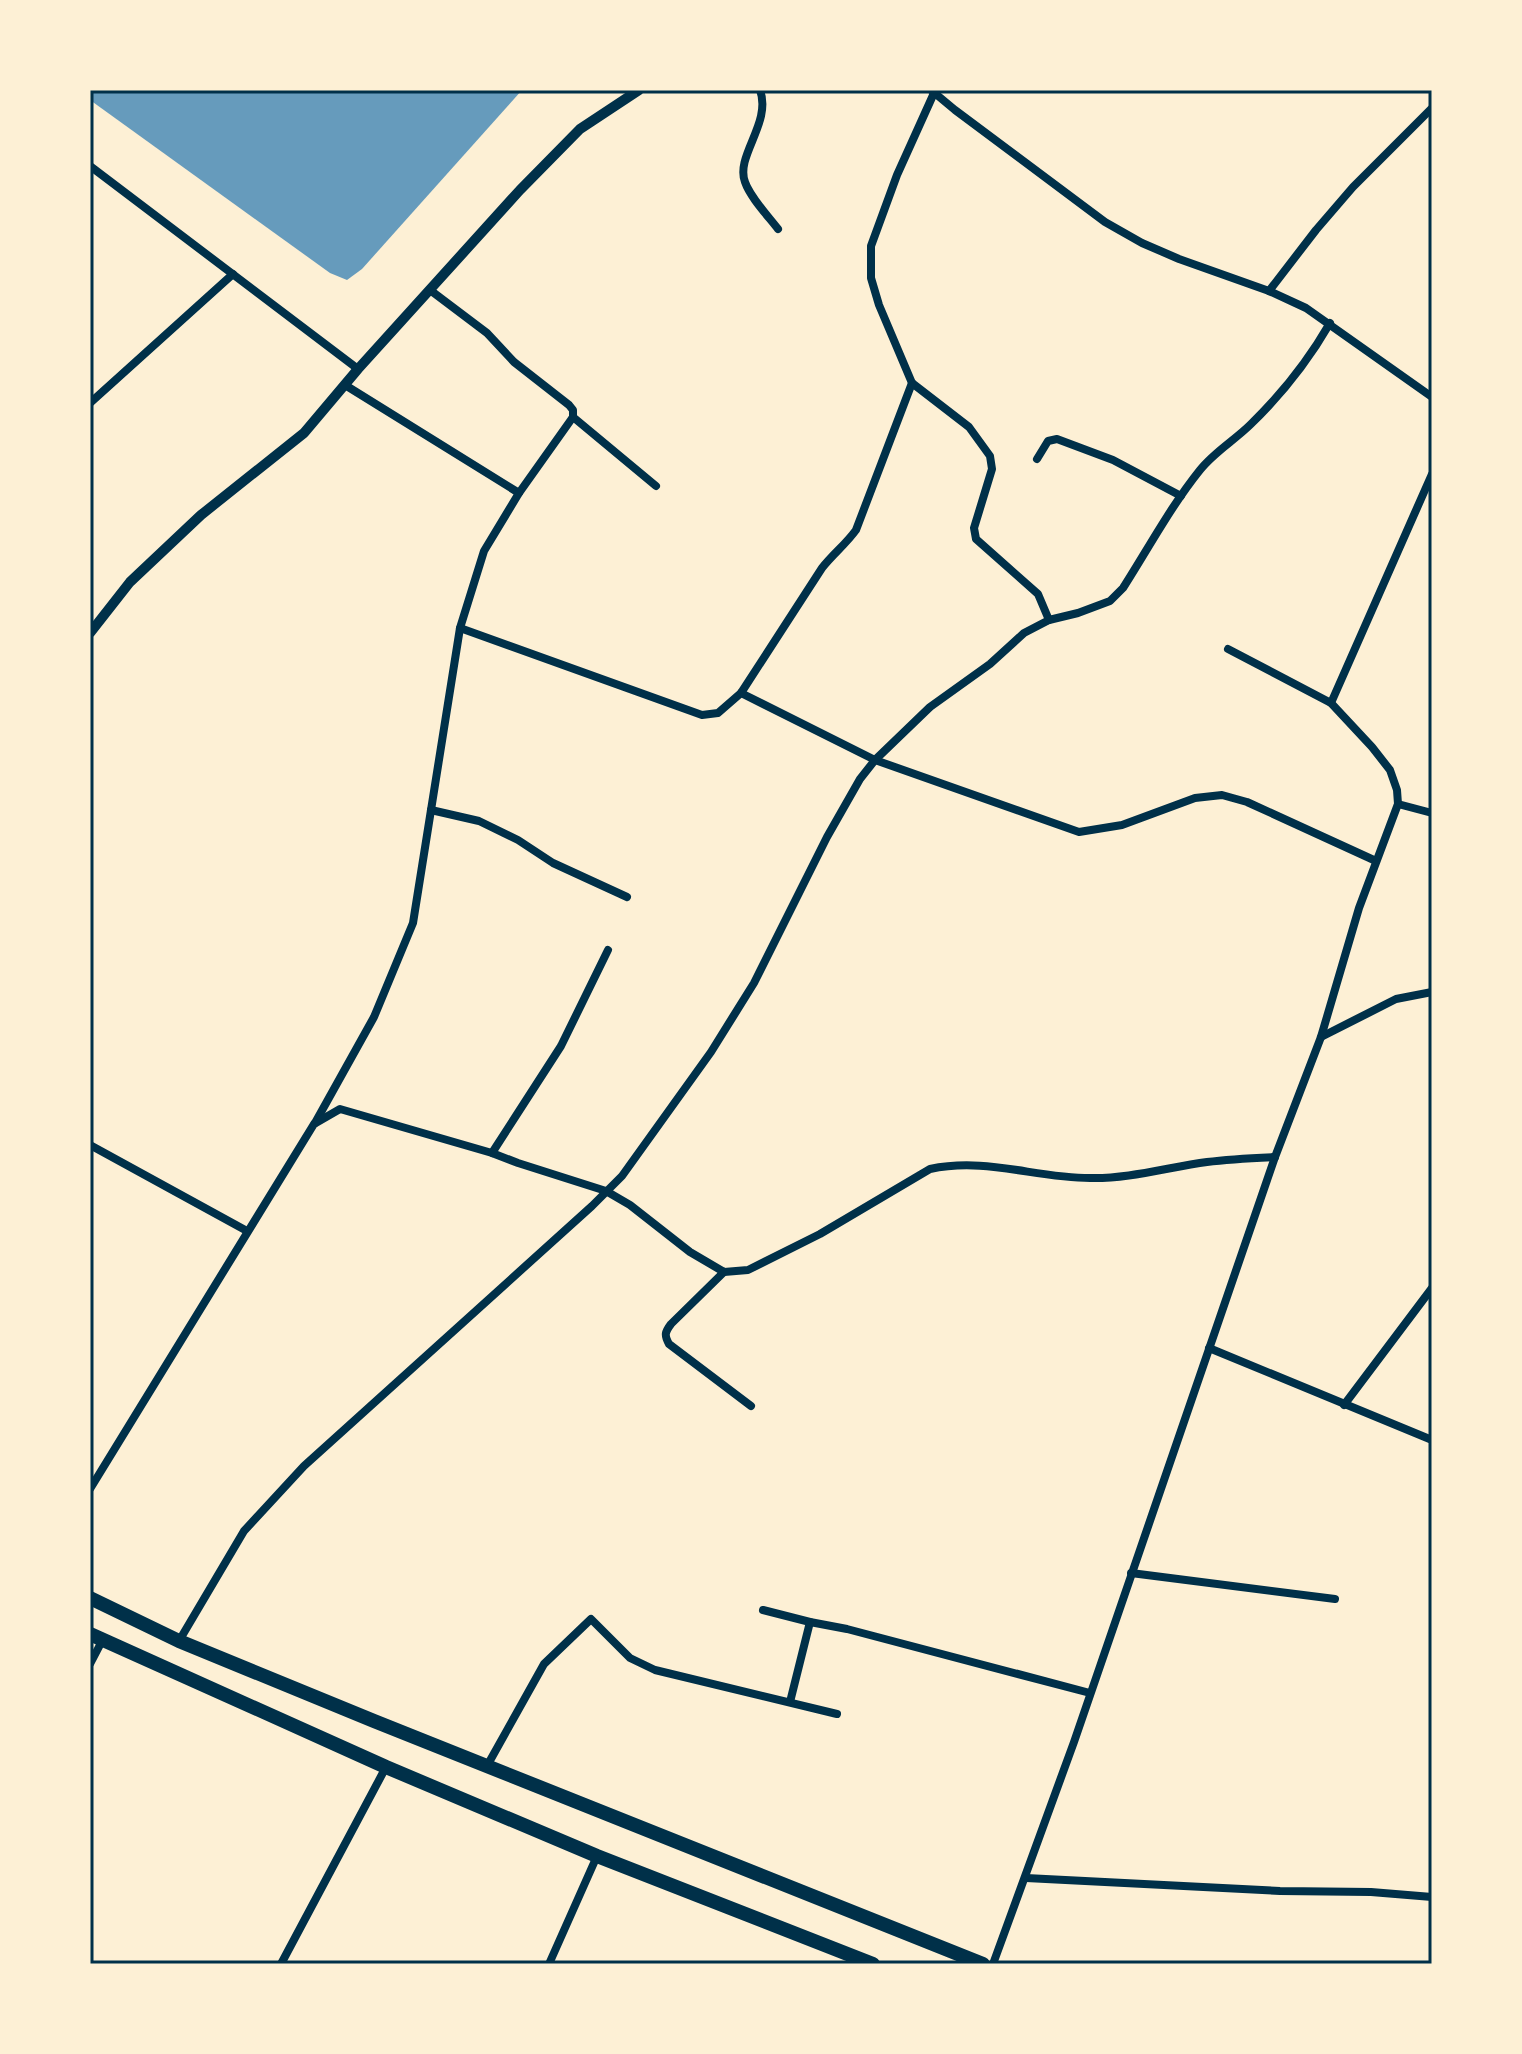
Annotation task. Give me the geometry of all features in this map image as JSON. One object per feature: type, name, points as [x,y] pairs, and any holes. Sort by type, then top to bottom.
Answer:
[{"type":"main road","points":[[90,1598],[179,1641],[983,1964]]},
{"type":"main road","points":[[96,1637],[386,1767],[597,1856],[873,1964]]},
{"type":"street","points":[[90,633],[130,582],[201,515],[304,433],[520,190],[580,129],[639,90]]},
{"type":"street","points":[[760,90],[764,106],[743,171],[744,181],[778,229]]},
{"type":"street","points":[[1049,620],[1038,594],[976,539],[974,528],[992,469],[990,456],[969,427],[912,383],[871,278],[871,246],[933,91],[1105,222],[1179,259],[1269,291],[1306,308],[1432,397]]},
{"type":"street","points":[[1269,291],[1353,187],[1432,108]]},
{"type":"street","points":[[90,166],[358,369]]},
{"type":"street","points":[[90,403],[233,274]]},
{"type":"street","points":[[90,1489],[314,1124],[374,1017],[413,923],[460,628],[484,551],[519,493],[573,417],[569,405],[514,362],[487,333],[430,290]]},
{"type":"street","points":[[179,1641],[244,1531],[304,1466],[622,1176],[711,1052],[754,983],[827,837],[860,779],[875,760],[930,707],[990,664],[1024,633],[1049,620],[1110,601],[1123,588],[1202,467],[1282,393],[1314,352],[1330,323]]},
{"type":"street","points":[[460,628],[702,715],[718,713],[741,693],[822,568],[856,530],[912,383]]},
{"type":"street","points":[[345,385],[519,493]]},
{"type":"street","points":[[573,417],[656,486]]},
{"type":"street","points":[[1037,459],[1048,441],[1057,439],[1113,460],[1181,496]]},
{"type":"street","points":[[1331,703],[1432,474]]},
{"type":"street","points":[[993,1964],[1026,1878],[1275,1157],[1321,1037],[1359,908],[1398,804],[1390,770],[1331,703],[1228,649]]},
{"type":"street","points":[[741,693],[875,760],[1079,832],[1122,825],[1195,798],[1222,795],[1247,802],[1376,861]]},
{"type":"street","points":[[1398,804],[1432,813]]},
{"type":"street","points":[[431,810],[479,821],[518,840],[553,863],[627,897]]},
{"type":"street","points":[[492,1153],[561,1046],[608,950]]},
{"type":"street","points":[[1321,1037],[1396,999],[1432,992]]},
{"type":"street","points":[[314,1124],[340,1109],[492,1153],[606,1191],[630,1205],[690,1252],[724,1272],[748,1270],[820,1234],[930,1169],[976,1164],[1092,1178],[1208,1161],[1275,1157]]},
{"type":"street","points":[[90,1145],[247,1231]]},
{"type":"street","points":[[724,1272],[671,1324],[665,1337],[669,1344],[751,1406]]},
{"type":"street","points":[[1344,1405],[1432,1288]]},
{"type":"street","points":[[1209,1348],[1432,1440]]},
{"type":"street","points":[[1131,1573],[1335,1599]]},
{"type":"street","points":[[763,1610],[1090,1693]]},
{"type":"street","points":[[487,1766],[544,1664],[591,1619],[630,1658],[655,1670],[837,1714]]},
{"type":"street","points":[[790,1702],[810,1622]]},
{"type":"street","points":[[90,1664],[96,1637]]},
{"type":"street","points":[[281,1964],[386,1767]]},
{"type":"street","points":[[549,1964],[597,1856]]},
{"type":"street","points":[[1026,1878],[1432,1897]]},
{"type":"water","points":[[90,90],[522,90],[362,269],[347,280],[330,273],[90,100]]}]
